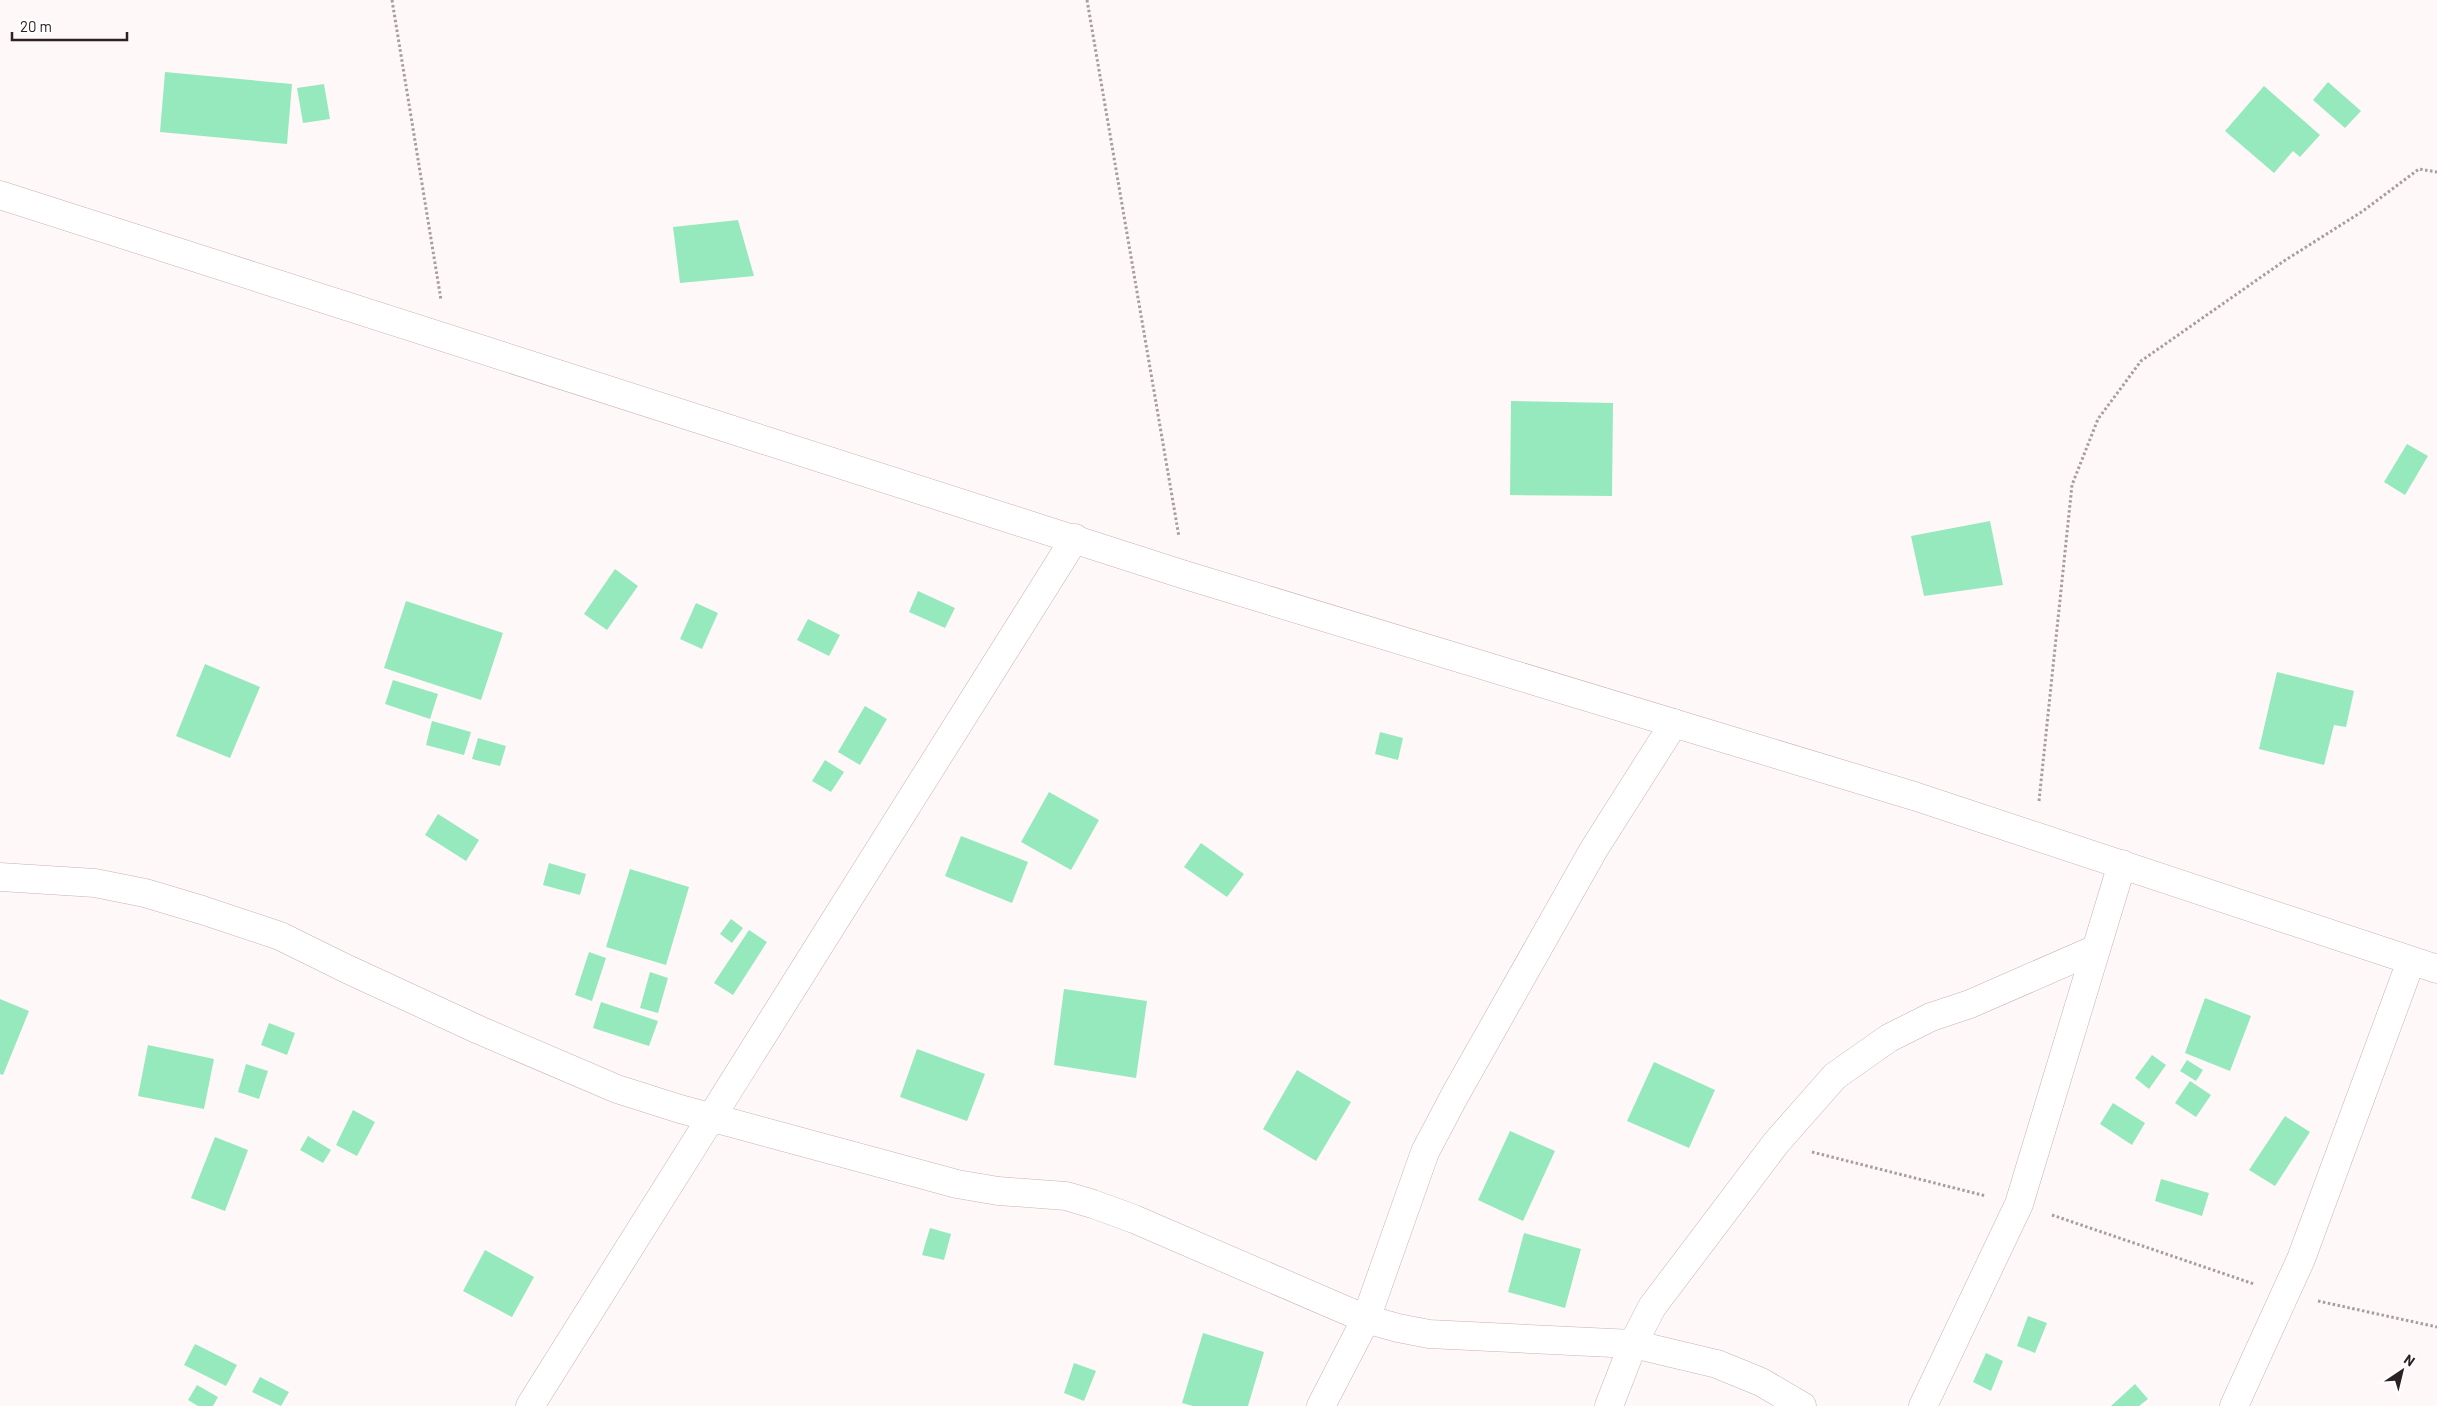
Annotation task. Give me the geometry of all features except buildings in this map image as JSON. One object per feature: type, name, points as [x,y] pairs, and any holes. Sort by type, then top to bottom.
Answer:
[{"type":"street","points":[[0,195],[1075,538],[1185,575],[1914,796],[2411,962],[2437,969]]},
{"type":"street","points":[[530,1406],[1075,538]]},
{"type":"street","points":[[1322,1406],[1366,1319],[1425,1152],[1450,1103],[1594,850],[1674,723]]},
{"type":"street","points":[[1923,1406],[2019,1204],[2122,864]]},
{"type":"street","points":[[0,877],[95,883],[145,893],[280,936],[347,969],[590,1079],[653,1100],[957,1184],[998,1191],[1066,1196],[1093,1204],[1142,1222],[1366,1319],[1429,1334],[1633,1344],[1717,1364],[1761,1382],[1802,1406]]},
{"type":"street","points":[[1609,1406],[1633,1344],[1652,1307],[1776,1143],[1835,1076],[1889,1038],[1930,1017],[1970,1004],[2096,950]]},
{"type":"street","points":[[2234,1406],[2301,1260],[2411,962]]},
{"type":"path","points":[[392,0],[447,338]]},
{"type":"path","points":[[1087,0],[1185,575]]},
{"type":"path","points":[[2036,837],[2072,485],[2098,419],[2140,361],[2284,261],[2363,212],[2419,169],[2437,172]]},
{"type":"path","points":[[1776,1143],[2019,1204],[2285,1294],[2437,1327]]}]
